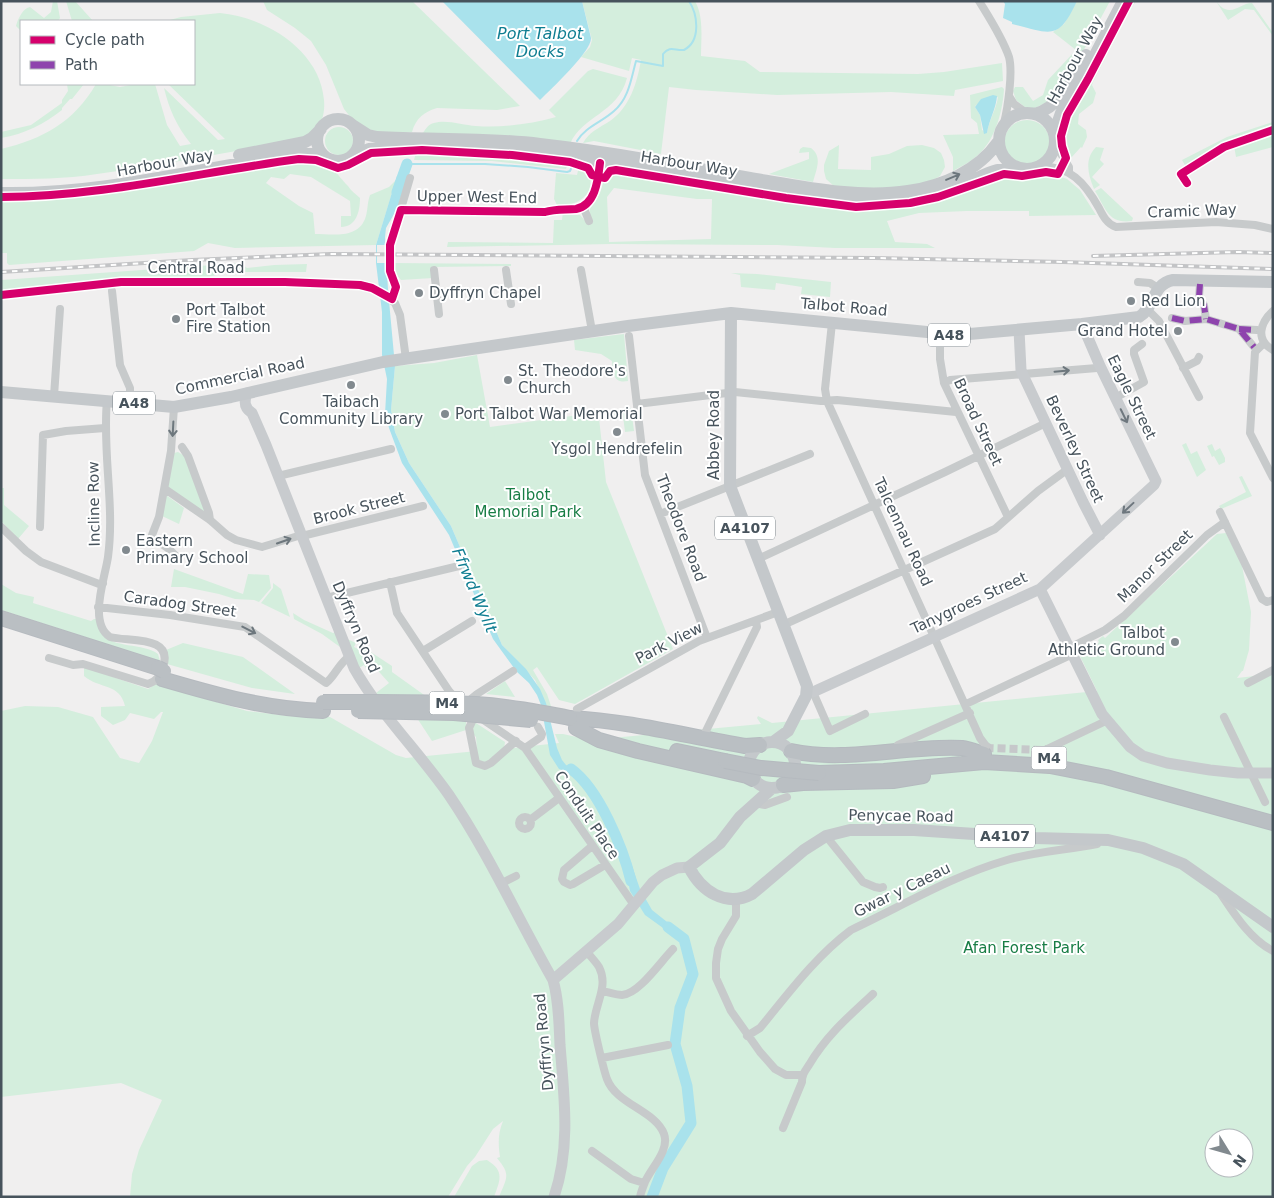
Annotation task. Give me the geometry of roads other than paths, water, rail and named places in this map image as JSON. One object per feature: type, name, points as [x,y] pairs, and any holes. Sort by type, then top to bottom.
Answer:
[{"type":"highway","name":"M4","points":[[1,618],[242,701],[283,708],[323,706],[482,714],[527,719],[573,721],[726,757],[762,768],[891,770],[985,754],[1040,757],[1084,763],[1269,808]]},
{"type":"highway","name":"M4","points":[[1,626],[160,674]]},
{"type":"highway","points":[[573,721],[600,720],[644,726],[745,746],[767,743]]},
{"type":"highway","points":[[573,721],[599,740],[638,752],[747,776],[756,782]]},
{"type":"highway","points":[[790,750],[813,754],[837,755],[914,749],[964,748],[985,754]]},
{"type":"highway","name":"M4","points":[[985,754],[1106,777],[1273,823]]},
{"type":"highway","points":[[780,791],[803,783],[893,780],[969,768],[985,754]]},
{"type":"main road","name":"Harbour Way","points":[[1030,113],[1049,108],[1062,95],[1114,1]]},
{"type":"main road","name":"Harbour Way","points":[[1055,139],[1061,113],[1081,82],[1124,1]]},
{"type":"main road","points":[[1030,113],[1047,121],[1055,139],[1049,159],[1039,167],[1032,169],[1022,169],[1007,162],[1000,152],[998,142],[1004,123],[1013,116],[1030,113]]},
{"type":"main road","points":[[336,120],[347,121],[354,126],[359,137],[357,149],[350,158],[340,161],[331,160],[319,148],[318,137],[321,129],[329,122],[336,120]]},
{"type":"main road","name":"Harbour Way","points":[[354,126],[368,135],[377,138],[463,138],[540,144],[854,193],[908,191],[939,183],[974,167],[986,158],[998,142]]},
{"type":"main road","name":"Harbour Way","points":[[1,184],[75,182],[122,176],[296,145],[312,138],[321,129]]},
{"type":"main road","name":"Harbour Way","points":[[350,158],[360,152],[380,147],[444,147],[541,153],[856,203],[896,202],[916,199],[956,187],[996,170],[1007,168],[1022,169]]},
{"type":"main road","name":"Harbour Way","points":[[1,193],[37,193],[101,188],[298,154],[312,154],[331,160]]},
{"type":"main road","points":[[1148,309],[1158,288],[1165,282],[1173,280],[1273,282]]},
{"type":"main road","name":"Talbot Road","points":[[394,360],[731,313],[958,335],[1140,317],[1148,309]]},
{"type":"main road","name":"Abbey Road","points":[[731,313],[730,486],[810,692]]},
{"type":"main road","name":"Commercial Road","points":[[1,392],[174,407],[247,393],[394,360]]},
{"type":"main road","points":[[756,802],[756,782],[749,767],[752,753],[788,731],[810,692]]},
{"type":"main road","points":[[736,900],[717,897],[699,883],[689,867],[720,843],[740,817],[756,802],[780,791],[791,778],[794,772],[794,759],[790,750],[788,731]]},
{"type":"main road","points":[[767,743],[782,744],[790,750]]},
{"type":"main road","points":[[756,782],[780,791]]},
{"type":"main road","name":"Penycae Road","points":[[736,900],[752,894],[804,850],[826,836],[850,830],[906,830],[1035,838],[1108,840],[1143,848],[1184,864],[1273,927]]},
{"type":"street","points":[[979,1],[1000,36],[1009,58],[1009,96],[1004,123]]},
{"type":"street","points":[[1009,96],[1014,104],[1030,113]]},
{"type":"street","points":[[1039,167],[1069,172],[1055,139]]},
{"type":"street","points":[[589,220],[583,206],[595,191],[600,163]]},
{"type":"street","name":"Cramic Way","points":[[1069,172],[1089,192],[1107,222],[1112,226],[1123,228],[1216,222],[1255,225],[1273,229]]},
{"type":"street","points":[[394,360],[400,315],[398,306],[390,298],[396,287],[390,271],[390,245],[410,178]]},
{"type":"street","name":"Upper West End","points":[[401,210],[545,212],[553,209],[575,209],[583,206]]},
{"type":"street","points":[[434,270],[439,314]]},
{"type":"street","points":[[506,270],[511,304]]},
{"type":"street","points":[[581,270],[592,331]]},
{"type":"street","name":"Central Road","points":[[1,295],[121,282],[285,282],[360,285],[390,298]]},
{"type":"street","points":[[1138,282],[1150,283],[1158,288]]},
{"type":"street","points":[[1200,284],[1199,297],[1204,305],[1206,319]]},
{"type":"street","points":[[112,291],[120,365],[130,388],[130,403]]},
{"type":"street","points":[[54,396],[60,309]]},
{"type":"street","points":[[1148,309],[1159,321],[1199,397]]},
{"type":"street","points":[[1273,311],[1267,316],[1261,328],[1264,343],[1273,350]]},
{"type":"street","points":[[1172,318],[1185,321],[1206,319],[1239,329],[1257,330]]},
{"type":"street","name":"Talcennau Road","points":[[832,323],[825,389],[828,401],[936,636],[970,713],[985,754]]},
{"type":"street","name":"Eagle Street","points":[[1082,324],[1115,398],[1156,481]]},
{"type":"street","points":[[1239,329],[1254,347]]},
{"type":"street","name":"Beverley Street","points":[[1019,330],[1023,374],[1100,535]]},
{"type":"street","name":"Broad Street","points":[[940,334],[940,359],[944,383],[956,412],[1008,517]]},
{"type":"street","name":"Theodore Road","points":[[629,336],[645,475],[707,638]]},
{"type":"street","points":[[1264,343],[1256,352],[1250,433],[1273,478]]},
{"type":"street","points":[[1115,398],[1144,382],[1131,349],[1142,344]]},
{"type":"street","points":[[1183,368],[1197,361],[1198,357]]},
{"type":"street","points":[[944,383],[950,380],[1100,366]]},
{"type":"street","name":"Dyffryn Road","points":[[247,393],[253,404],[252,412],[349,657],[368,691],[448,795],[477,840],[553,980],[565,1111],[565,1150],[561,1176],[554,1197]]},
{"type":"street","points":[[637,404],[730,393],[828,401],[837,400],[956,412]]},
{"type":"street","name":"Incline Row","points":[[98,607],[109,539],[108,467],[105,428],[106,400]]},
{"type":"street","points":[[174,407],[171,452],[165,489],[159,517],[152,535],[153,538],[178,558]]},
{"type":"street","points":[[758,558],[1046,423]]},
{"type":"street","points":[[40,527],[43,435],[105,428]]},
{"type":"street","points":[[182,448],[188,456],[210,520]]},
{"type":"street","points":[[278,476],[391,448]]},
{"type":"street","points":[[660,514],[810,454]]},
{"type":"street","points":[[783,625],[994,529],[1068,468]]},
{"type":"street","name":"Tanygroes Street","points":[[810,692],[1040,589],[1154,485],[1156,481]]},
{"type":"street","points":[[165,489],[210,520]]},
{"type":"street","name":"Brook Street","points":[[210,520],[232,538],[259,547],[266,547],[302,535],[423,506]]},
{"type":"street","points":[[1220,512],[1262,599],[1267,602],[1273,600]]},
{"type":"street","name":"Manor Street","points":[[966,704],[1071,651],[1124,616],[1207,534],[1225,522]]},
{"type":"street","points":[[1,527],[26,551],[41,562],[103,584]]},
{"type":"street","points":[[326,598],[459,566]]},
{"type":"street","name":"Conduit Place","points":[[390,582],[397,613],[449,691],[472,714],[525,748],[605,865],[638,900]]},
{"type":"street","points":[[1040,589],[1106,720],[1130,747],[1144,756],[1166,763],[1252,773],[1273,773]]},
{"type":"street","points":[[49,658],[73,665],[84,664],[144,684],[152,683],[159,678],[165,658],[163,649],[147,642],[110,637],[104,631],[98,607]]},
{"type":"street","name":"Caradog Street","points":[[98,607],[170,615],[245,627],[326,683],[339,666],[349,657]]},
{"type":"street","name":"Park View","points":[[573,721],[707,638],[778,612]]},
{"type":"street","points":[[423,651],[472,621]]},
{"type":"street","points":[[706,733],[757,627],[756,621]]},
{"type":"street","points":[[1248,683],[1273,670]]},
{"type":"street","points":[[462,706],[513,671]]},
{"type":"street","points":[[810,692],[830,730],[865,714]]},
{"type":"street","points":[[898,745],[970,713]]},
{"type":"street","points":[[472,714],[469,728],[476,763],[485,766],[516,741]]},
{"type":"street","points":[[1224,717],[1269,808]]},
{"type":"street","points":[[1047,749],[1106,720]]},
{"type":"street","points":[[525,748],[541,738],[542,734],[538,727]]},
{"type":"street","points":[[756,802],[765,805],[780,791]]},
{"type":"street","points":[[530,820],[559,798]]},
{"type":"street","points":[[826,836],[863,882],[874,887],[883,887]]},
{"type":"street","name":"Gwar y Caeau","points":[[747,1036],[760,1028],[818,960],[851,930],[947,883],[998,863],[1030,854],[1106,843],[1108,840]]},
{"type":"street","points":[[592,846],[564,870],[562,879],[566,884],[573,884],[605,865]]},
{"type":"street","points":[[553,980],[618,924],[662,875],[677,868],[689,867]]},
{"type":"street","points":[[500,884],[516,876]]},
{"type":"street","points":[[1218,888],[1246,927],[1264,947],[1273,951]]},
{"type":"street","points":[[736,900],[736,916],[722,939],[716,963],[716,978],[731,1011],[747,1036],[775,1068],[786,1074],[802,1075]]},
{"type":"street","points":[[602,991],[620,995],[630,993],[659,969],[673,949]]},
{"type":"street","points":[[587,952],[599,966],[601,972],[602,991],[596,1007],[594,1025],[607,1078],[613,1090],[658,1124],[664,1135],[664,1148],[644,1183],[640,1197]]},
{"type":"street","points":[[783,1128],[802,1082],[802,1075],[827,1038],[873,994]]},
{"type":"street","points":[[602,1058],[663,1043]]},
{"type":"street","points":[[592,1151],[597,1160],[631,1179],[644,1183]]},
{"type":"water","name":"Port Talbot Docks","points":[[442,1],[582,1],[591,38],[590,44],[570,70],[540,100]]},
{"type":"water","points":[[1003,1],[1077,1],[1064,23],[1058,29],[1045,31],[1012,24],[1012,22],[1003,18],[1005,4]]},
{"type":"water","points":[[993,95],[997,96],[995,105],[987,133],[984,134],[980,115],[975,107],[981,99]]},
{"type":"water","points":[[397,176],[406,179],[398,207],[386,228],[385,237],[395,366],[391,410],[395,432],[409,463],[451,526],[502,645],[526,669],[540,689],[546,703],[557,748],[562,760],[566,765],[580,772],[584,778],[579,781],[574,774],[559,769],[550,755],[541,705],[537,695],[529,683],[517,672],[493,639],[449,535],[402,463],[389,428],[385,414],[387,379],[382,355],[382,312],[376,263],[376,245]]},
{"type":"water","points":[[632,866],[640,889],[652,910],[681,933],[677,938],[645,915],[630,891],[626,868]]},
{"type":"waterway","points":[[577,141],[584,132],[619,106],[629,88],[636,61],[663,66],[663,54],[666,51],[670,49],[684,50],[689,46],[693,41],[696,27],[696,20],[689,1]]},
{"type":"waterway","points":[[407,164],[485,164],[567,172],[570,171],[573,164]]},
{"type":"waterway","name":"Ffrwd Wyllt","points":[[397,192],[407,164]]},
{"type":"waterway","name":"Ffrwd Wyllt","points":[[571,769],[591,790],[600,805],[616,836],[631,881]]},
{"type":"waterway","name":"Ffrwd Wyllt","points":[[652,1197],[663,1168],[691,1123],[687,1086],[675,1044],[680,1008],[693,974],[684,939],[668,927]]},
{"type":"tunnel","points":[[986,746],[990,748],[1047,749]]},
{"type":"railway","points":[[1093,256],[1237,252],[1273,253]]},
{"type":"railway","points":[[1,272],[192,260],[330,254],[875,258],[1273,269]]},
{"type":"place","name":"Dyffryn Chapel","points":[[419,293]]},
{"type":"place","name":"Red Lion","points":[[1131,301]]},
{"type":"place","name":"Port Talbot Fire Station","points":[[176,319]]},
{"type":"place","name":"Grand Hotel","points":[[1178,331]]},
{"type":"place","name":"St. Theodore's Church","points":[[508,380]]},
{"type":"place","name":"Taibach Community Library","points":[[351,385]]},
{"type":"place","name":"Port Talbot War Memorial","points":[[445,414]]},
{"type":"place","name":"Ysgol Hendrefelin","points":[[617,432]]},
{"type":"place","name":"Eastern Primary School","points":[[126,550]]},
{"type":"place","name":"Talbot Athletic Ground","points":[[1175,642]]},
{"type":"park label","name":"Talbot Memorial Park","points":[[528,504]]},
{"type":"park label","name":"Afan Forest Park","points":[[1024,948]]}]
